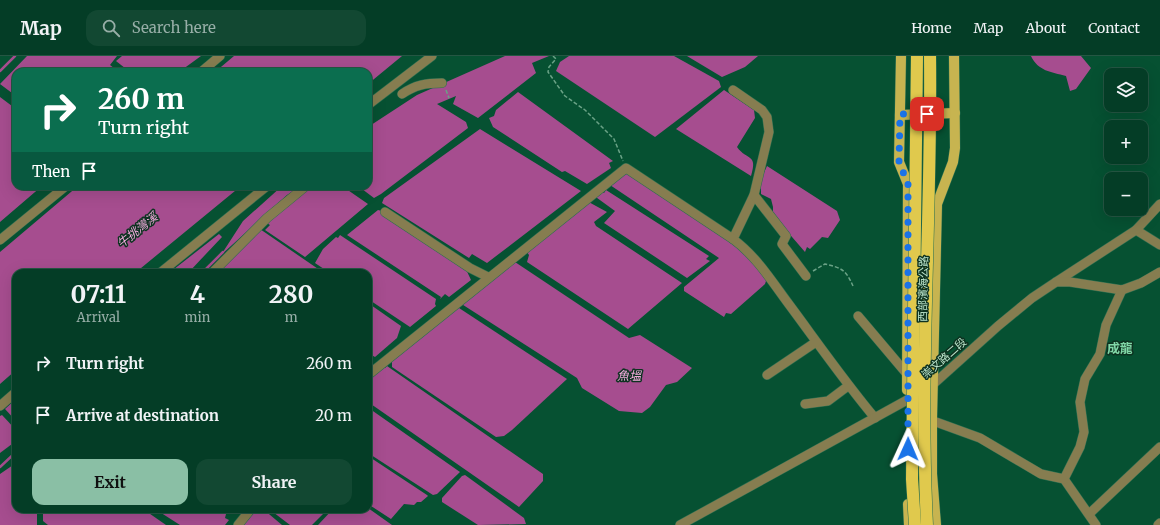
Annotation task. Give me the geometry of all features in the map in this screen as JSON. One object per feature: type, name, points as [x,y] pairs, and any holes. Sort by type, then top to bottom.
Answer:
[{"type":"highway","points":[[915,525],[912,479],[917,56]]},
{"type":"highway","points":[[927,525],[924,476],[924,355],[931,129],[930,56]]},
{"type":"main road","name":"西部濱海公路","points":[[901,56],[899,162],[908,184],[907,374],[909,525]]},
{"type":"main road","name":"西部濱海公路","points":[[936,525],[932,474],[932,419],[937,204],[953,162],[955,148],[954,56]]},
{"type":"main road","points":[[900,114],[955,113]]},
{"type":"street","points":[[206,68],[220,56]]},
{"type":"street","points":[[372,102],[432,56]]},
{"type":"street","points":[[402,78],[410,88]]},
{"type":"street","points":[[402,94],[410,88],[424,83],[442,83]]},
{"type":"street","points":[[733,90],[762,110],[768,117],[769,132],[764,161],[754,195],[733,238]]},
{"type":"street","points":[[372,372],[488,277],[626,168],[733,238],[747,249],[776,285],[848,386],[875,418]]},
{"type":"street","points":[[0,240],[61,190]]},
{"type":"street","points":[[165,269],[262,190]]},
{"type":"street","points":[[216,269],[267,218],[301,190]]},
{"type":"street","points":[[754,195],[786,236],[782,244],[806,276]]},
{"type":"street","name":"崇文路二段","points":[[680,525],[933,386],[998,326],[1032,298],[1136,230],[1160,204]]},
{"type":"street","points":[[386,212],[470,268],[488,277]]},
{"type":"street","points":[[1136,230],[1160,245]]},
{"type":"street","points":[[1056,282],[1070,282],[1122,290],[1141,283],[1160,272]]},
{"type":"street","points":[[1064,479],[1080,447],[1084,432],[1080,402],[1085,379],[1100,354],[1106,324],[1122,290]]},
{"type":"street","points":[[858,316],[907,374]]},
{"type":"street","points":[[767,375],[816,342]]},
{"type":"street","points":[[806,404],[828,401],[848,386]]},
{"type":"street","points":[[0,406],[12,396]]},
{"type":"street","points":[[908,418],[923,417],[932,419],[980,438],[1041,474],[1064,479],[1096,525]]},
{"type":"street","points":[[1089,514],[1160,447]]},
{"type":"street","points":[[238,525],[248,513]]},
{"type":"path","points":[[553,56],[556,59],[549,67],[548,72],[553,81],[566,96],[586,110],[614,139],[626,168]]},
{"type":"path","points":[[806,276],[821,265],[826,264],[838,267],[847,272],[854,286]]},
{"type":"water","points":[[27,56],[117,56],[110,65],[114,68],[15,68]]},
{"type":"water","points":[[122,56],[201,56],[184,68],[125,68],[116,61]]},
{"type":"water","points":[[234,56],[402,56],[372,81],[372,68],[220,68]]},
{"type":"water","points":[[505,56],[549,56],[532,63],[536,73],[478,118],[453,104],[456,96],[437,104],[466,122],[468,128],[374,198],[363,190],[372,190],[372,124],[417,95]]},
{"type":"water","points":[[569,56],[674,56],[719,81],[721,87],[655,137],[556,71],[560,62]]},
{"type":"water","points":[[687,56],[758,56],[745,67],[722,77]]},
{"type":"water","points":[[1031,56],[1081,56],[1091,68],[1076,89],[1070,91],[1066,76],[1041,68]]},
{"type":"water","points":[[12,72],[12,93],[0,84]]},
{"type":"water","points":[[724,90],[754,110],[755,118],[737,147],[752,160],[753,169],[751,176],[676,129]]},
{"type":"water","points":[[518,92],[613,161],[609,163],[611,168],[587,184],[565,171],[562,172],[493,127],[489,118],[494,116],[496,110]]},
{"type":"water","points":[[0,97],[12,106],[12,190],[37,190],[0,222]]},
{"type":"water","points":[[480,129],[581,191],[487,263],[472,254],[469,258],[382,203],[384,198]]},
{"type":"water","points":[[767,166],[837,211],[840,220],[828,238],[822,237],[810,249],[807,247],[805,252],[773,215],[771,199],[761,194],[761,189],[758,186]]},
{"type":"water","points":[[625,168],[741,247],[767,278],[765,284],[731,314],[726,313],[724,317],[684,291],[684,287],[719,258],[607,183]]},
{"type":"water","points":[[599,189],[604,193],[606,190],[709,256],[706,259],[710,261],[687,278],[604,223],[615,211],[593,195]]},
{"type":"water","name":"牛挑灣溪","points":[[73,190],[236,190],[140,269],[12,269],[12,374],[0,384],[0,252]]},
{"type":"water","points":[[278,190],[295,190],[287,195],[221,255],[243,221]]},
{"type":"water","points":[[302,190],[348,190],[368,204],[305,257],[265,230],[270,225],[265,222]]},
{"type":"water","points":[[585,200],[607,212],[594,222],[596,226],[682,283],[628,329],[527,262],[529,255],[524,248]]},
{"type":"water","points":[[378,210],[382,211],[464,265],[471,280],[449,297],[445,294],[440,299],[441,297],[347,235]]},
{"type":"water","points":[[257,227],[318,269],[216,269]]},
{"type":"water","points":[[219,234],[222,237],[192,269],[174,269]]},
{"type":"water","points":[[340,235],[436,299],[436,306],[410,327],[372,302],[372,269],[324,269],[315,263],[323,249],[336,237],[338,238]]},
{"type":"water","name":"魚塭","points":[[512,260],[629,338],[640,335],[692,368],[677,382],[666,385],[650,407],[642,413],[619,411],[582,388],[577,378],[460,303]]},
{"type":"water","points":[[372,306],[401,326],[397,338],[375,357],[372,355]]},
{"type":"water","points":[[456,306],[567,379],[504,436],[496,437],[392,367],[392,358]]},
{"type":"water","points":[[387,366],[543,474],[543,481],[519,507],[372,405],[372,374],[380,367],[385,368]]},
{"type":"water","points":[[12,403],[12,417],[5,409]]},
{"type":"water","points":[[372,410],[460,472],[437,494],[433,495],[372,456]]},
{"type":"water","points":[[2,415],[12,426],[12,444],[0,453],[0,416]]},
{"type":"water","points":[[372,459],[428,496],[421,502],[417,502],[414,505],[404,504],[391,519],[372,507]]},
{"type":"water","points":[[12,466],[12,513],[37,513],[37,525],[0,525],[0,474]]},
{"type":"water","points":[[465,475],[524,518],[526,524],[478,525],[442,502],[442,498],[462,476]]},
{"type":"water","points":[[372,511],[392,525],[318,525],[329,513],[372,513]]},
{"type":"water","points":[[43,513],[149,513],[166,525],[48,525],[43,521]]},
{"type":"water","points":[[161,513],[225,513],[226,514],[225,518],[229,520],[225,525],[180,525]]},
{"type":"water","points":[[250,513],[268,513],[282,525],[240,525]]},
{"type":"water","points":[[274,513],[324,513],[312,525],[290,525]]},
{"type":"waterway","points":[[0,71],[15,56]]},
{"type":"waterway","points":[[206,269],[223,252]]},
{"type":"waterway","points":[[0,467],[12,456]]},
{"type":"district","name":"成龍","points":[[1120,348]]},
{"type":"route","points":[[908,449],[908,184],[899,162],[900,114],[927,114]]}]
